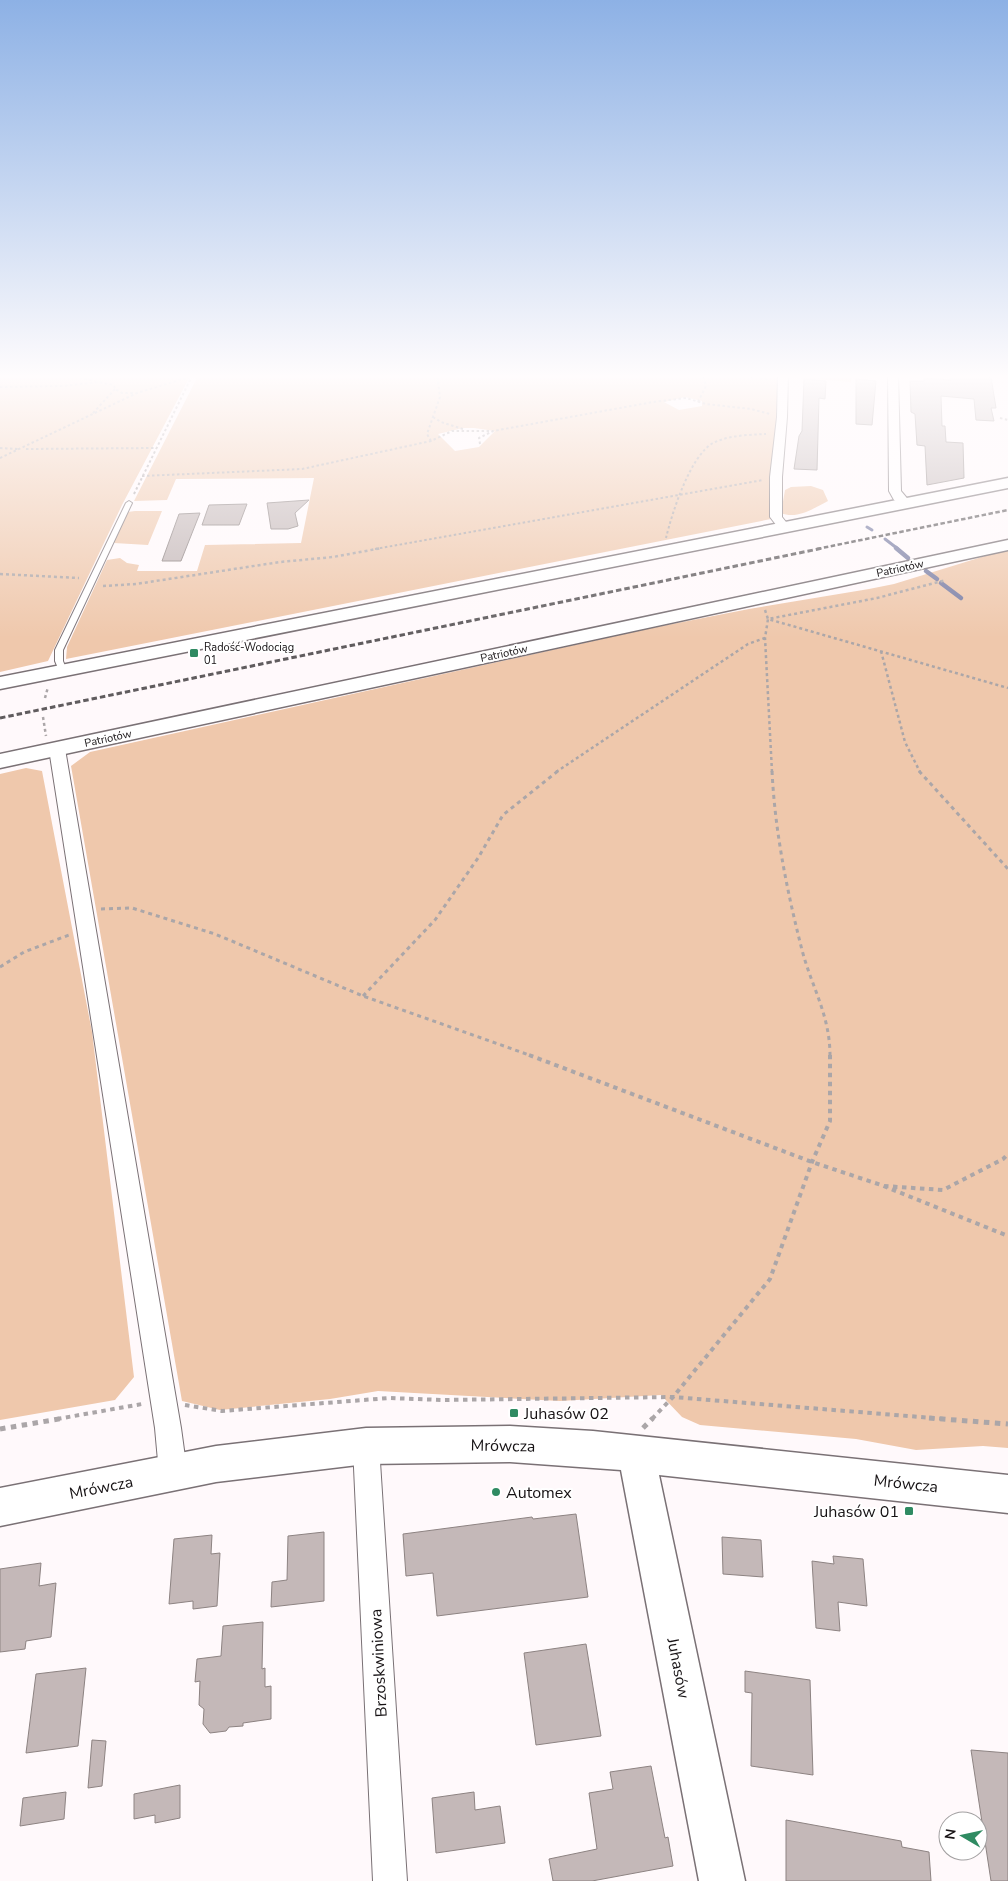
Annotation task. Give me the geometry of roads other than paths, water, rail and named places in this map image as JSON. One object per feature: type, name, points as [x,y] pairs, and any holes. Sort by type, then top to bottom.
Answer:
[{"type":"main road","points":[[0,683],[1008,483]]},
{"type":"main road","name":"Patriotów","points":[[0,761],[1008,545]]},
{"type":"main road","name":"Mrówcza","points":[[0,1506],[226,1463],[366,1446],[510,1444],[593,1448],[641,1442],[1008,1494]]},
{"type":"main road","name":"Juhasów","points":[[641,1442],[640,1471],[642,1486],[722,1881]]},
{"type":"street","points":[[778,462],[776,517],[784,527]]},
{"type":"street","points":[[895,462],[895,491],[898,497],[905,503]]},
{"type":"street","points":[[57,749],[173,1472]]},
{"type":"street","name":"Brzoskwiniowa","points":[[366,1446],[390,1881]]},
{"type":"lane","points":[[62,671],[58,661],[59,650],[129,503]]},
{"type":"waterway","points":[[867,527],[872,530]]},
{"type":"waterway","points":[[885,539],[898,549]]},
{"type":"waterway","points":[[896,548],[908,558]]},
{"type":"waterway","points":[[926,571],[937,579]]},
{"type":"waterway","points":[[941,583],[961,598]]},
{"type":"railway","points":[[817,549],[1008,510]]},
{"type":"railway","points":[[0,718],[823,548]]},
{"type":"place","name":"Radość-Wodociąg 01","points":[[194,653]]},
{"type":"place","name":"Juhasów 02","points":[[514,1413]]},
{"type":"place","name":"Automex","points":[[496,1492]]},
{"type":"place","name":"Juhasów 01","points":[[909,1511]]}]
